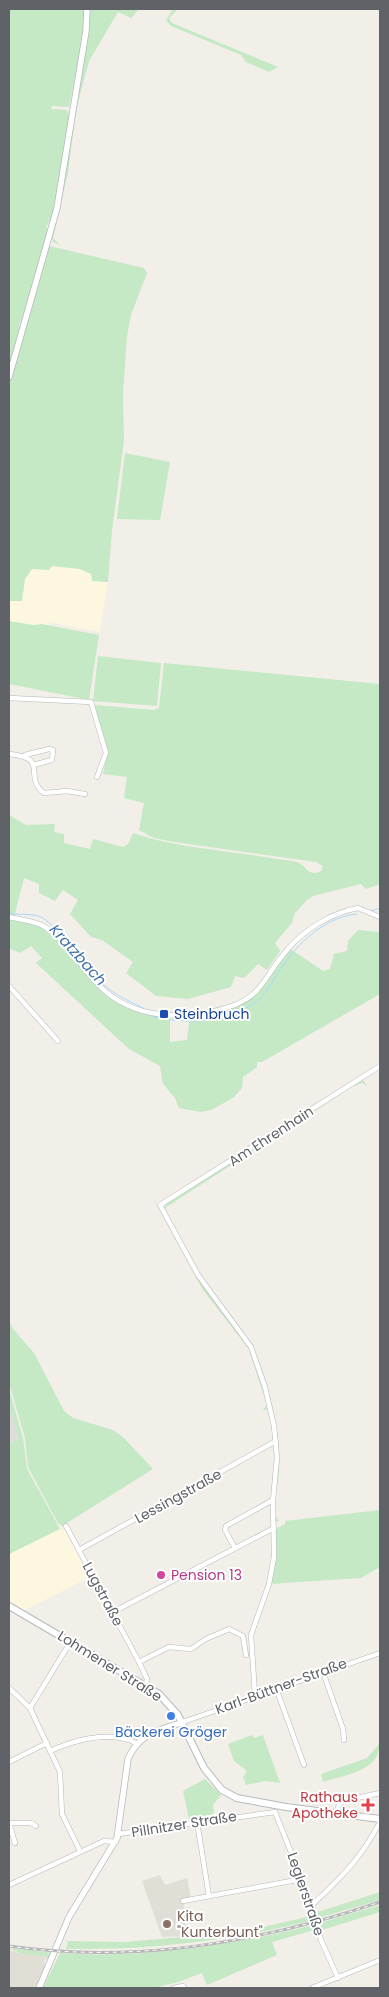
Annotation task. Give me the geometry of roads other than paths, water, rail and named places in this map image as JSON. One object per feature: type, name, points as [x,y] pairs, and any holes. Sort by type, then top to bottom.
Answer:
[{"type":"main road","name":"Lohmener Straße","points":[[9,1606],[146,1685],[168,1702],[183,1722],[204,1768],[222,1790],[237,1798],[380,1821]]},
{"type":"street","points":[[9,377],[56,208],[86,31],[87,9]]},
{"type":"street","points":[[9,698],[91,702],[106,753],[96,777]]},
{"type":"street","points":[[10,754],[25,755],[49,749],[53,750],[52,760],[33,765]]},
{"type":"street","points":[[25,755],[33,765],[37,784],[44,793],[67,791],[85,794]]},
{"type":"street","points":[[9,917],[34,922],[53,933],[96,982],[128,1006],[152,1015],[170,1016],[200,1014],[242,1003],[264,983],[289,948],[317,923],[358,908],[380,917]]},
{"type":"street","points":[[9,986],[58,1041]]},
{"type":"street","name":"Am Ehrenhain","points":[[276,1441],[270,1408],[254,1354],[246,1339],[198,1275],[160,1205],[380,1066]]},
{"type":"street","points":[[255,1696],[251,1635],[272,1571],[276,1441]]},
{"type":"street","name":"Lessingstraße","points":[[79,1550],[276,1441]]},
{"type":"street","points":[[235,1548],[225,1530],[226,1526],[273,1500]]},
{"type":"street","name":"Lugstraße","points":[[66,1526],[139,1662],[147,1679],[146,1685]]},
{"type":"street","points":[[113,1612],[274,1528]]},
{"type":"street","points":[[139,1662],[167,1647],[191,1649],[206,1639],[229,1629],[243,1636],[246,1655]]},
{"type":"street","points":[[30,1708],[71,1641]]},
{"type":"street","name":"Karl-Büttner-Straße","points":[[183,1722],[380,1653]]},
{"type":"street","points":[[323,1672],[343,1729],[344,1740]]},
{"type":"street","points":[[9,1688],[30,1708],[47,1743],[61,1776],[62,1814],[80,1851]]},
{"type":"street","points":[[276,1688],[304,1765]]},
{"type":"street","points":[[118,1834],[128,1759],[136,1743],[146,1736],[183,1722]]},
{"type":"street","points":[[50,1751],[73,1742],[94,1738],[114,1738],[136,1743]]},
{"type":"street","points":[[9,1762],[47,1743]]},
{"type":"street","points":[[337,1814],[339,1804],[343,1801],[380,1793]]},
{"type":"street","name":"Pillnitzer Straße","points":[[40,1988],[69,1917],[116,1842],[118,1834],[274,1811]]},
{"type":"street","name":"Leglerstraße","points":[[274,1811],[282,1825],[312,1904],[321,1940],[338,1978]]},
{"type":"street","points":[[312,1904],[359,1858],[380,1821]]},
{"type":"street","points":[[197,1822],[210,1896]]},
{"type":"street","points":[[15,1843],[9,1823],[31,1823],[36,1826]]},
{"type":"street","points":[[9,1885],[104,1841],[116,1842]]},
{"type":"street","points":[[183,1901],[302,1879]]},
{"type":"street","points":[[312,1988],[380,1960]]},
{"type":"street","points":[[174,1988],[182,1986],[184,1988]]},
{"type":"waterway","name":"Kratzbach","points":[[371,911],[380,908]]},
{"type":"waterway","name":"Kratzbach","points":[[9,913],[33,915],[46,920],[102,984],[143,1008]]},
{"type":"waterway","name":"Kratzbach","points":[[154,1017],[181,1021],[209,1020],[222,1018],[247,1007],[263,995],[296,949],[313,933],[334,920],[357,914]]},
{"type":"railway","points":[[9,1946],[56,1951],[103,1952],[150,1951],[197,1946],[290,1928],[380,1902]]},
{"type":"place","name":"Steinbruch","points":[[164,1014]]},
{"type":"place","name":"Pension 13","points":[[161,1575]]},
{"type":"place","name":"Bäckerei Gröger","points":[[171,1716]]},
{"type":"place","name":"Rathaus Apotheke","points":[[368,1805]]},
{"type":"place","name":"Kita \"Kunterbunt\"","points":[[167,1924]]}]
